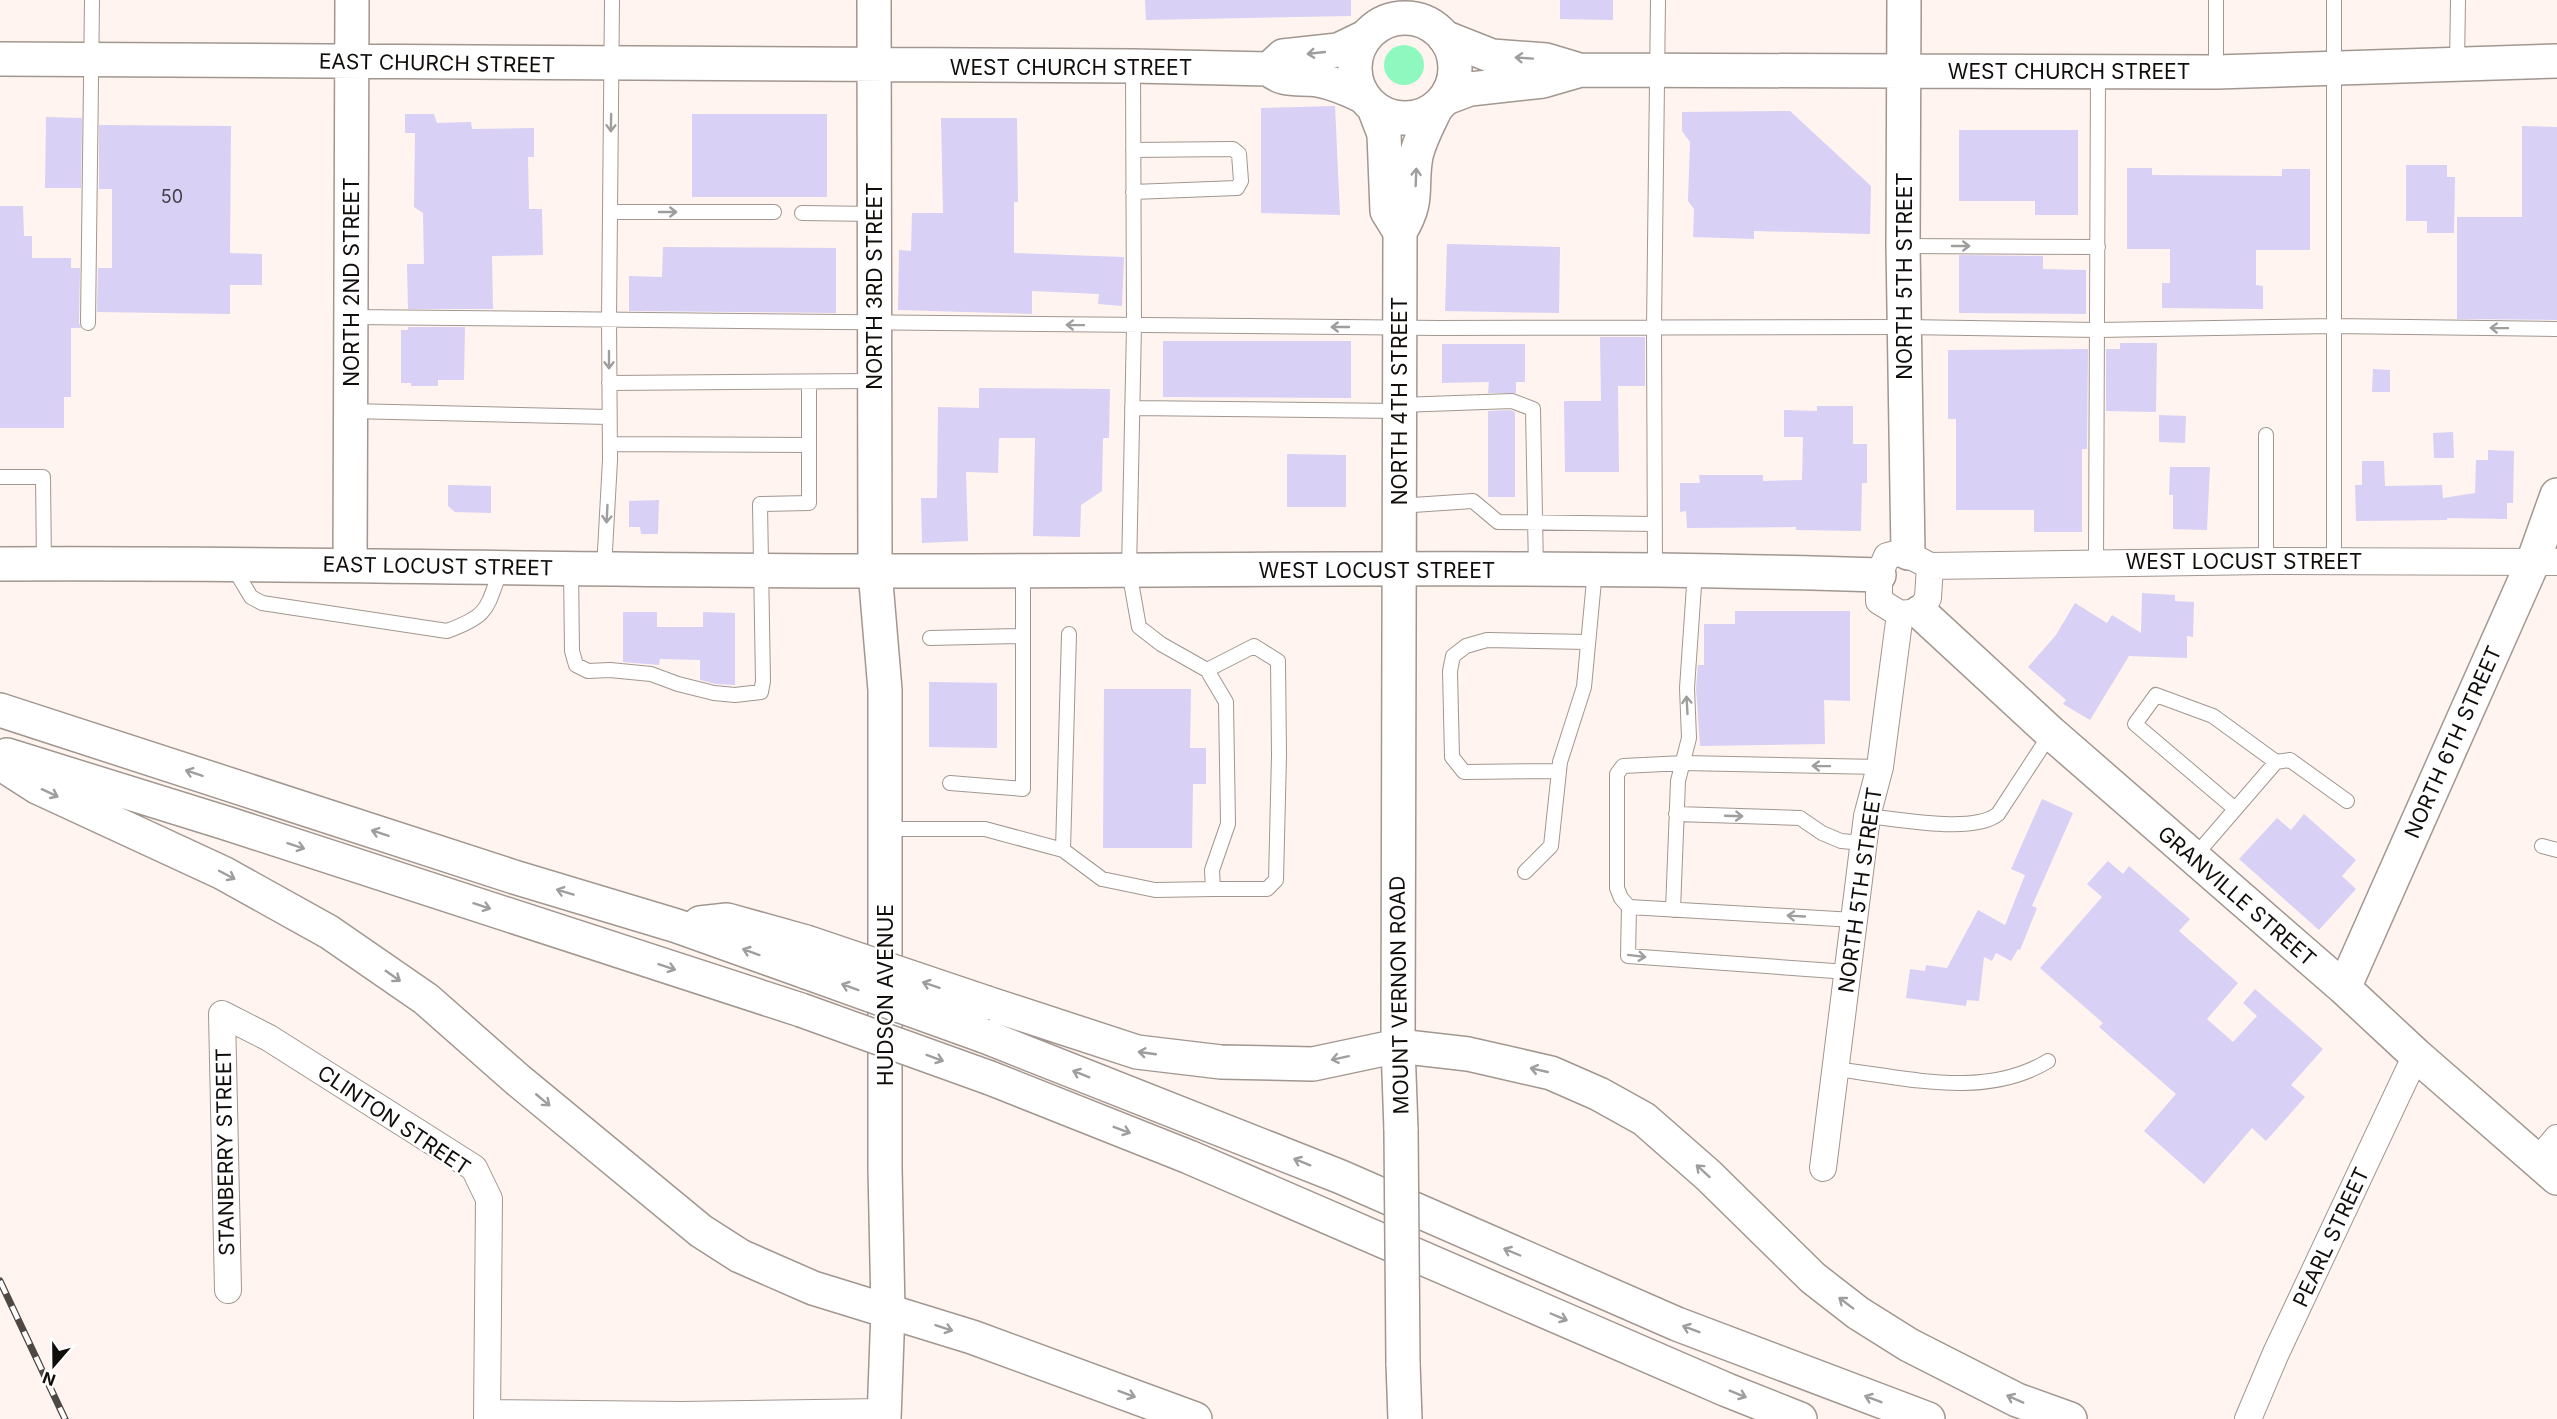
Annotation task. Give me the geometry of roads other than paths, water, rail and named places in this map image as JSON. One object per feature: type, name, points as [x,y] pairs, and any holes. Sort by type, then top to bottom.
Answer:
[{"type":"main road","name":"NORTH 2ND STREET","points":[[350,565],[352,0]]},
{"type":"main road","name":"NORTH 3RD STREET","points":[[874,0],[875,571]]},
{"type":"main road","name":"NORTH 5TH STREET","points":[[1904,0],[1904,327],[1919,559]]},
{"type":"main road","points":[[1269,69],[1283,56],[1338,50],[1374,21],[1405,18],[1434,22],[1452,51],[1455,67],[1453,83],[1441,103],[1421,116],[1405,119],[1389,116],[1368,102],[1356,82],[1354,66],[1357,51],[1374,21]]},
{"type":"main road","name":"WEST CHURCH STREET","points":[[1434,22],[1492,56],[1546,60],[1581,70]]},
{"type":"main road","name":"EAST CHURCH STREET","points":[[0,58],[874,66]]},
{"type":"main road","name":"WEST CHURCH STREET","points":[[1441,103],[1470,89],[1543,81],[1581,70],[2216,72],[2557,61]]},
{"type":"main road","name":"WEST CHURCH STREET","points":[[874,66],[1133,66],[1269,69],[1277,76],[1288,79],[1317,80],[1344,87],[1368,102]]},
{"type":"main road","name":"NORTH 4TH STREET","points":[[1368,102],[1384,134],[1387,211],[1400,232]]},
{"type":"main road","name":"NORTH 4TH STREET","points":[[1398,570],[1400,232],[1411,213],[1415,190],[1416,155],[1441,103]]},
{"type":"main road","name":"NORTH 6TH STREET","points":[[2344,988],[2545,562],[2557,495]]},
{"type":"main road","name":"EAST LOCUST STREET","points":[[0,564],[231,564],[875,571]]},
{"type":"main road","name":"WEST LOCUST STREET","points":[[875,571],[1695,569],[1879,575]]},
{"type":"main road","name":"MOUNT VERNON ROAD","points":[[1398,570],[1398,1046],[1405,1419]]},
{"type":"main road","name":"HUDSON AVENUE","points":[[875,571],[885,690],[885,1168],[888,1310],[884,1415]]},
{"type":"main road","name":"GRANVILLE STREET","points":[[1910,613],[2344,988],[2416,1055],[2551,1159]]},
{"type":"main road","points":[[0,710],[514,877],[677,926],[987,1004],[1137,1052],[1221,1062],[1313,1064],[1398,1046],[1468,1053],[1551,1073],[1599,1094],[1644,1119],[1708,1175],[1813,1278],[1858,1313],[1909,1345],[2017,1400],[2070,1419]]},
{"type":"main road","points":[[0,753],[240,827],[801,1010],[990,1078],[1189,1156],[1716,1385],[1800,1419]]},
{"type":"main road","points":[[0,762],[37,787],[223,873],[329,932],[426,999],[518,1080],[700,1231],[740,1256],[813,1288],[972,1337],[1195,1419]]},
{"type":"main road","points":[[806,957],[984,1036],[1341,1177],[1677,1324],[1928,1419]]},
{"type":"street","points":[[1887,556],[1919,559],[1928,598],[1910,613],[1879,601],[1879,575],[1887,556]]},
{"type":"street","name":"WEST LOCUST STREET","points":[[1919,559],[2096,562],[2545,562]]},
{"type":"street","name":"NORTH 5TH STREET","points":[[1823,1168],[1867,816],[1880,767],[1910,613]]},
{"type":"street","name":"STANBERRY STREET","points":[[222,1014],[228,1290]]},
{"type":"street","name":"CLINTON STREET","points":[[222,1014],[270,1038],[474,1168],[489,1199],[487,1416]]},
{"type":"street","name":"PEARL STREET","points":[[2248,1419],[2276,1353],[2416,1055]]},
{"type":"street","points":[[487,1416],[884,1415]]},
{"type":"lane","points":[[88,323],[92,0]]},
{"type":"lane","points":[[604,569],[609,444],[612,0]]},
{"type":"lane","points":[[1655,569],[1654,328],[1658,0]]},
{"type":"lane","points":[[2216,0],[2216,72]]},
{"type":"lane","points":[[2334,0],[2334,561]]},
{"type":"lane","points":[[2457,65],[2458,0]]},
{"type":"lane","points":[[1133,66],[1134,326],[1129,571],[1139,627],[1161,644],[1207,670],[1226,702],[1228,824],[1212,870],[1213,889]]},
{"type":"lane","points":[[2096,562],[2098,70]]},
{"type":"lane","points":[[1132,150],[1233,148],[1239,154],[1241,181],[1237,188],[1133,192]]},
{"type":"lane","points":[[610,212],[774,212]]},
{"type":"lane","points":[[802,213],[873,214]]},
{"type":"lane","points":[[1903,246],[2098,247]]},
{"type":"lane","points":[[350,317],[874,321],[1134,326],[1904,327],[2098,330],[2334,326],[2557,329]]},
{"type":"lane","points":[[609,383],[874,381]]},
{"type":"lane","points":[[571,568],[572,651],[576,665],[588,672],[610,670],[651,674],[698,690],[735,695],[761,692],[763,681],[760,504],[809,503],[809,382]]},
{"type":"lane","points":[[1132,408],[1399,408],[1512,401],[1533,409],[1536,570]]},
{"type":"lane","points":[[350,411],[609,417]]},
{"type":"lane","points":[[2266,435],[2266,561]]},
{"type":"lane","points":[[609,444],[809,445]]},
{"type":"lane","points":[[0,477],[43,477],[44,563]]},
{"type":"lane","points":[[1398,506],[1473,501],[1498,522],[1655,524]]},
{"type":"lane","points":[[231,564],[251,597],[262,603],[447,631],[471,622],[486,610],[501,567]]},
{"type":"lane","points":[[1673,910],[1678,781],[1689,738],[1687,688],[1695,569]]},
{"type":"lane","points":[[1524,872],[1551,846],[1559,771],[1584,687],[1595,570]]},
{"type":"lane","points":[[950,783],[1023,789],[1023,571]]},
{"type":"lane","points":[[1063,850],[1069,634]]},
{"type":"lane","points":[[930,638],[1023,636]]},
{"type":"lane","points":[[1559,771],[1464,772],[1452,757],[1450,671],[1453,656],[1466,646],[1487,640],[1588,642]]},
{"type":"lane","points":[[885,829],[985,829],[1063,850],[1102,879],[1155,890],[1267,889],[1276,880],[1280,755],[1278,661],[1254,646],[1207,670]]},
{"type":"lane","points":[[2234,808],[2135,724],[2156,695],[2213,716],[2276,762]]},
{"type":"lane","points":[[1867,816],[1968,825],[1988,822],[1998,814],[2051,733]]},
{"type":"lane","points":[[2193,858],[2276,762],[2290,760],[2347,801]]},
{"type":"lane","points":[[1848,972],[1628,956],[1629,907],[1621,898],[1617,888],[1618,769],[1623,766],[1684,763],[1880,767]]},
{"type":"lane","points":[[1676,814],[1800,818],[1822,834],[1841,841],[1864,843]]},
{"type":"lane","points":[[2542,846],[2557,849]]},
{"type":"lane","points":[[1629,907],[1854,920]]},
{"type":"lane","points":[[1835,1069],[1972,1084],[2029,1072],[2048,1061]]},
{"type":"railway","points":[[0,1281],[65,1419]]}]
